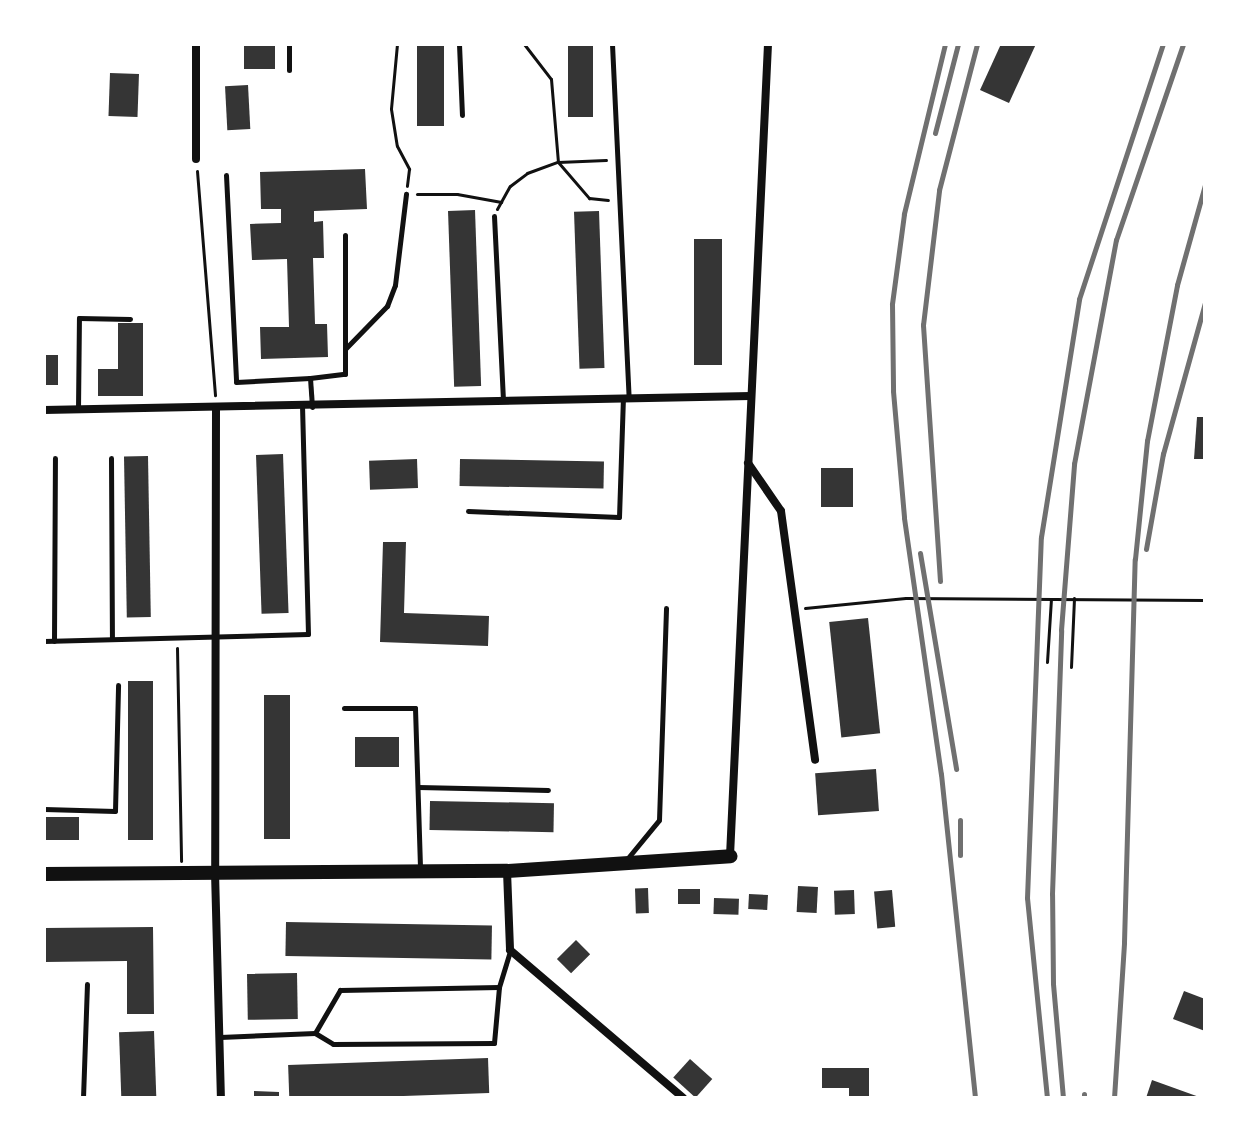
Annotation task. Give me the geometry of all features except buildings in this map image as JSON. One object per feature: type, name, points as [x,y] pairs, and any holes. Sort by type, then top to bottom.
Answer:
[{"type":"main road","points":[[44,874],[507,871],[730,856]]},
{"type":"street","points":[[196,44],[196,159]]},
{"type":"street","points":[[730,856],[768,44]]},
{"type":"street","points":[[44,410],[216,410],[751,396]]},
{"type":"street","points":[[216,410],[215,872],[221,1098]]},
{"type":"street","points":[[748,463],[781,511],[815,760]]},
{"type":"street","points":[[507,871],[510,950],[683,1098]]},
{"type":"lane","points":[[289,44],[289,70]]},
{"type":"lane","points":[[459,44],[462,115]]},
{"type":"lane","points":[[468,511],[619,517],[626,399],[612,44]]},
{"type":"lane","points":[[226,175],[236,382],[345,374],[345,235]]},
{"type":"lane","points":[[345,349],[387,306],[395,285],[406,194]]},
{"type":"lane","points":[[494,216],[503,402]]},
{"type":"lane","points":[[78,410],[79,318],[130,319]]},
{"type":"lane","points":[[44,641],[308,634],[307,408],[310,378]]},
{"type":"lane","points":[[54,641],[55,458]]},
{"type":"lane","points":[[111,458],[112,639]]},
{"type":"lane","points":[[624,863],[659,820],[666,608]]},
{"type":"lane","points":[[44,809],[115,811],[118,685]]},
{"type":"lane","points":[[344,708],[415,708],[420,871]]},
{"type":"lane","points":[[418,787],[548,790]]},
{"type":"lane","points":[[219,1037],[315,1033],[333,1044],[494,1043],[499,987],[510,950]]},
{"type":"lane","points":[[83,1098],[87,984]]},
{"type":"lane","points":[[315,1033],[340,990],[499,987]]},
{"type":"path","points":[[397,44],[391,109],[397,146],[409,169],[406,194],[457,194],[501,202]]},
{"type":"path","points":[[524,44],[551,79],[558,162],[589,198],[619,201]]},
{"type":"path","points":[[196,159],[216,410]]},
{"type":"path","points":[[494,216],[501,202],[527,173],[558,162],[617,161]]},
{"type":"path","points":[[794,609],[906,598],[1205,600]]},
{"type":"path","points":[[1071,667],[1074,598]]},
{"type":"path","points":[[1047,662],[1051,599]]},
{"type":"path","points":[[177,638],[181,873]]},
{"type":"railway","points":[[945,44],[904,214],[892,304],[893,391],[904,518],[941,774],[975,1098]]},
{"type":"railway","points":[[935,133],[958,44]]},
{"type":"railway","points":[[940,581],[923,325],[939,190],[977,44]]},
{"type":"railway","points":[[1047,1098],[1027,898],[1041,537],[1079,299],[1163,44]]},
{"type":"railway","points":[[1063,1098],[1053,983],[1052,894],[1061,630],[1074,464],[1116,240],[1183,44]]},
{"type":"railway","points":[[1114,1098],[1124,942],[1135,559],[1147,441],[1177,285],[1205,185]]},
{"type":"railway","points":[[1146,549],[1163,454],[1205,303]]},
{"type":"railway","points":[[920,553],[956,769]]},
{"type":"railway","points":[[960,820],[960,855]]}]
